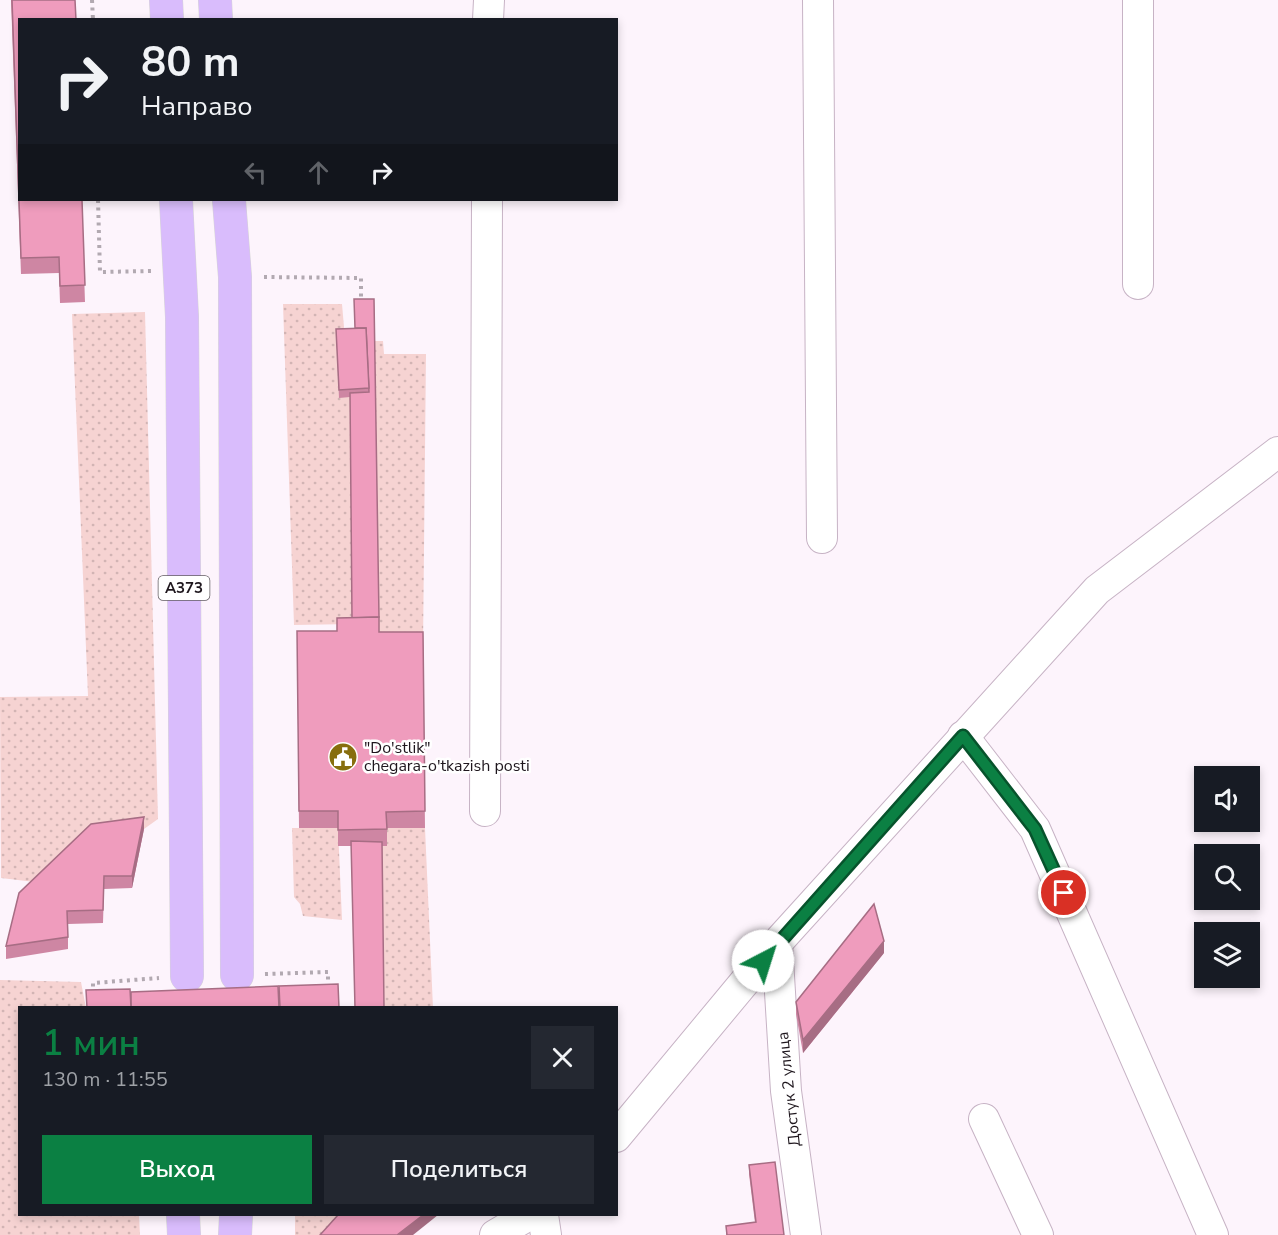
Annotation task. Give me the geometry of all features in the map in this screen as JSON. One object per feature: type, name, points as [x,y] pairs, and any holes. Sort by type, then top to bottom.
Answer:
[{"type":"highway","points":[[166,0],[167,18]]},
{"type":"highway","points":[[215,0],[216,18]]},
{"type":"highway","name":"A373","points":[[176,201],[182,317],[187,976]]},
{"type":"highway","points":[[229,201],[235,277],[237,975]]},
{"type":"highway","points":[[183,1216],[184,1235]]},
{"type":"highway","points":[[235,1235],[236,1216]]},
{"type":"street","points":[[488,18],[489,0]]},
{"type":"street","points":[[818,0],[822,538]]},
{"type":"street","points":[[1138,0],[1138,284]]},
{"type":"street","points":[[485,810],[487,201]]},
{"type":"street","points":[[618,1135],[777,943],[1097,590],[1278,452]]},
{"type":"street","points":[[963,736],[1035,829],[1213,1235]]},
{"type":"street","name":"Достук 2 улица","points":[[777,943],[786,1091],[806,1235]]},
{"type":"street","points":[[984,1119],[1038,1235]]},
{"type":"street","points":[[495,1235],[527,1216]]},
{"type":"street","points":[[543,1216],[546,1235]]},
{"type":"path","points":[[92,0],[93,18]]},
{"type":"path","points":[[98,201],[100,272],[179,271]]},
{"type":"path","points":[[235,277],[361,278],[362,300]]},
{"type":"path","points":[[237,975],[328,972],[328,996]]},
{"type":"path","points":[[93,1000],[93,983],[187,976]]},
{"type":"shaded area","points":[[283,304],[342,304],[350,397],[353,624],[294,625]]},
{"type":"shaded area","points":[[145,312],[158,819],[144,829],[91,836],[43,883],[1,878],[0,697],[88,696],[72,314]]},
{"type":"shaded area","points":[[374,341],[383,341],[384,354],[426,354],[423,648],[379,648]]},
{"type":"shaded area","points":[[292,828],[338,828],[342,920],[303,916],[300,904],[294,897]]},
{"type":"shaded area","points":[[386,828],[425,828],[433,1006],[384,1006],[382,846]]},
{"type":"shaded area","points":[[0,980],[81,982],[86,1006],[18,1006],[18,1216],[139,1216],[140,1235],[0,1235]]},
{"type":"shaded area","points":[[295,1216],[348,1216],[331,1235],[295,1235]]},
{"type":"building","points":[[12,0],[75,0],[76,18],[18,18],[18,172]]},
{"type":"building","points":[[19,201],[82,201],[85,285],[60,286],[59,257],[21,258]]},
{"type":"building","points":[[354,299],[374,299],[379,617],[352,618],[350,393],[369,392],[366,328],[355,328]]},
{"type":"building","points":[[366,328],[369,388],[339,390],[336,329]]},
{"type":"building","points":[[379,617],[379,632],[423,632],[425,811],[386,812],[387,829],[338,830],[338,811],[299,811],[297,631],[337,631],[337,618]]},
{"type":"building","points":[[144,817],[132,876],[104,876],[103,910],[67,911],[68,937],[6,946],[19,893],[91,824]]},
{"type":"building","points":[[351,841],[382,842],[384,1006],[355,1006]]},
{"type":"building","points":[[874,904],[884,941],[803,1040],[796,1002]]},
{"type":"building","points":[[338,984],[339,1006],[280,1006],[279,986]]},
{"type":"building","points":[[278,986],[279,1006],[131,1006],[131,992]]},
{"type":"building","points":[[130,989],[131,1006],[87,1006],[86,990]]},
{"type":"building","points":[[775,1162],[784,1235],[727,1235],[726,1226],[756,1222],[749,1165]]},
{"type":"building","points":[[337,1216],[422,1216],[397,1235],[320,1235]]},
{"type":"place","name":"\"Do'stlik\" chegara-o'tkazish posti","points":[[343,757]]},
{"type":"route","points":[[763,961],[963,736],[1035,829],[1064,893]]}]
